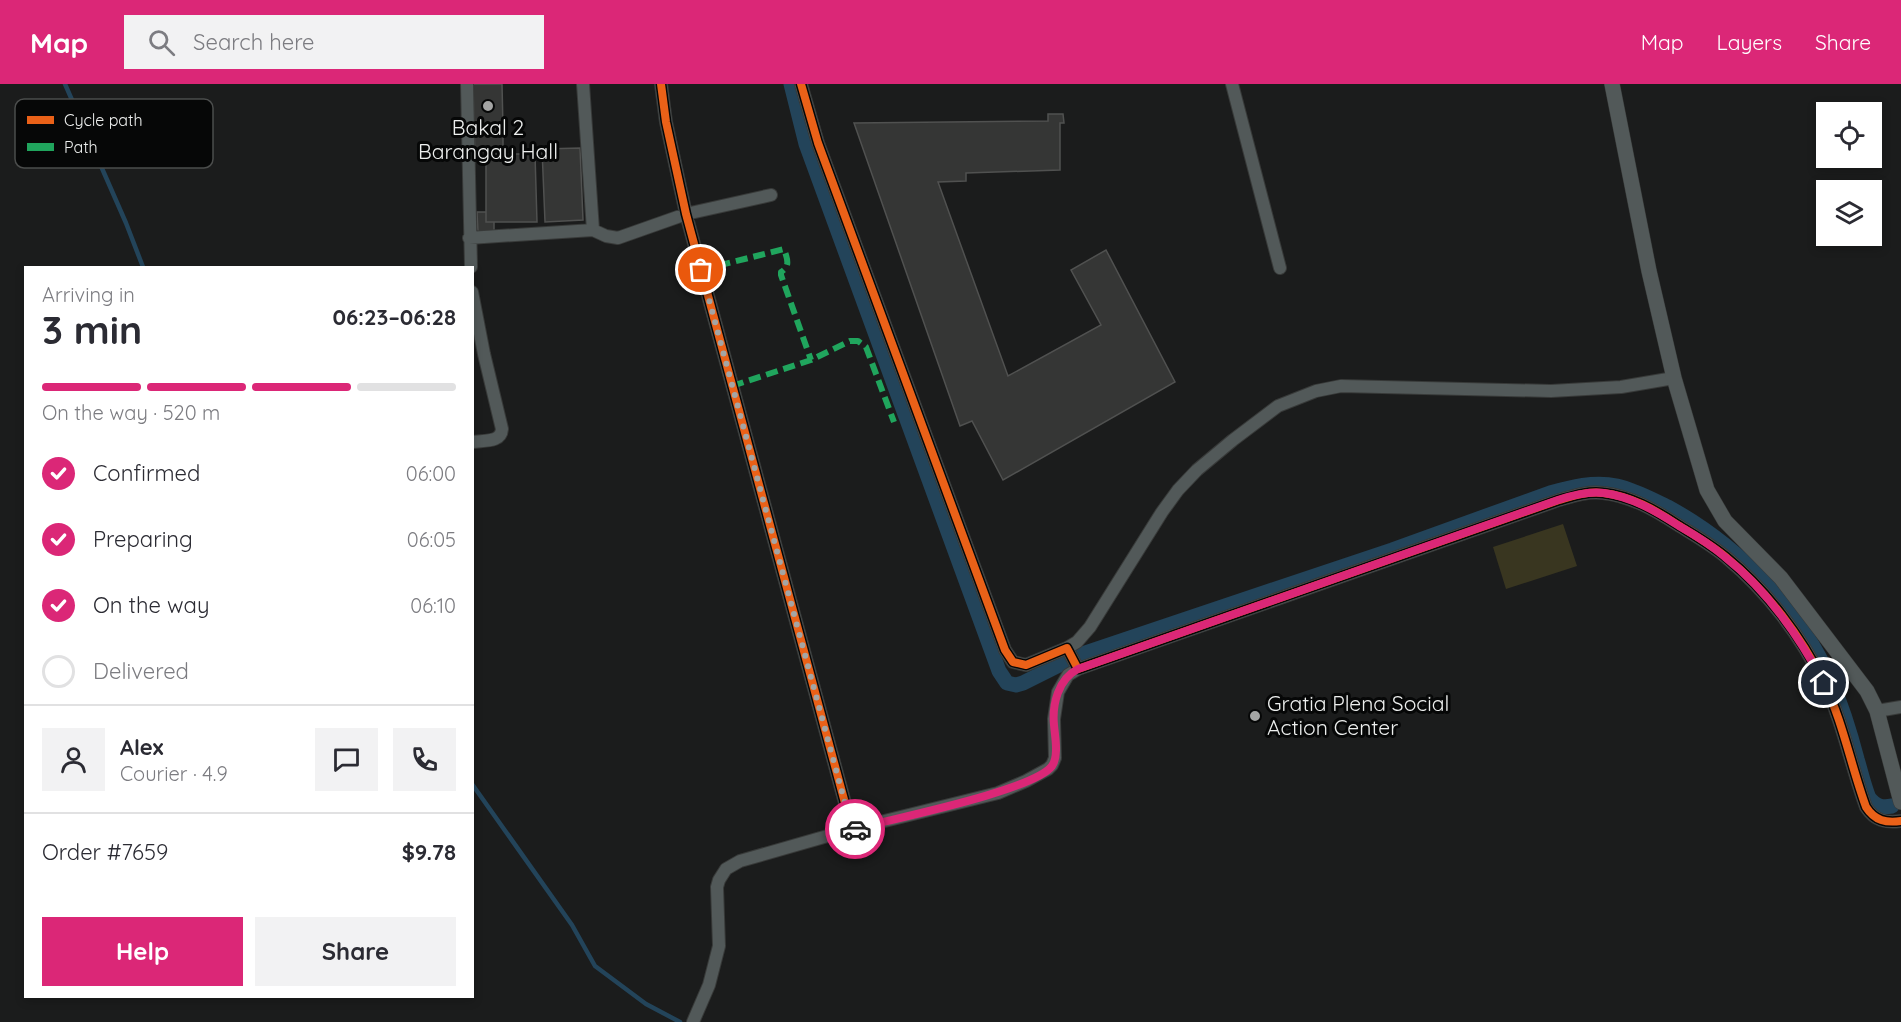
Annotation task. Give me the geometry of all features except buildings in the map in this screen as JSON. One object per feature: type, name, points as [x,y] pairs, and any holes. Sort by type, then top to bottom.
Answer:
[{"type":"street","points":[[467,84],[471,266]]},
{"type":"street","points":[[583,84],[593,230]]},
{"type":"street","points":[[662,84],[666,122],[686,214],[852,829]]},
{"type":"street","points":[[801,84],[818,142],[1005,650],[1013,662],[1021,665],[1042,660],[1077,642],[1090,627],[1178,490],[1208,460],[1285,402],[1316,391],[1341,386],[1551,391],[1622,387],[1674,378]]},
{"type":"street","points":[[1232,84],[1280,268]]},
{"type":"street","points":[[1612,84],[1649,271],[1674,378],[1702,476],[1717,510],[1734,532],[1781,578],[1867,691],[1877,711],[1901,802]]},
{"type":"street","points":[[470,238],[593,230],[618,238],[686,214],[771,195]]},
{"type":"street","points":[[474,302],[502,429],[502,435],[498,438],[474,442]]},
{"type":"street","points":[[693,1022],[707,990],[719,946],[717,887],[722,874],[731,866],[740,861],[852,829],[998,793],[1048,769],[1055,758],[1054,719],[1058,692],[1068,675],[1078,669],[1558,500],[1585,494],[1604,493],[1636,501],[1669,519],[1726,557],[1761,591],[1797,637],[1824,683],[1839,720],[1866,807],[1873,817],[1879,820],[1901,821]]},
{"type":"street","points":[[1067,648],[1078,669]]},
{"type":"street","points":[[1877,711],[1901,707]]},
{"type":"shaded area","points":[[1563,524],[1577,566],[1506,589],[1493,547]]},
{"type":"waterway","points":[[65,84],[72,99]]},
{"type":"waterway","points":[[791,84],[806,144],[999,671],[1007,683],[1016,685],[1067,661]]},
{"type":"waterway","points":[[102,168],[143,266]]},
{"type":"waterway","points":[[1079,655],[1392,550],[1550,493],[1591,484],[1617,486],[1668,507],[1719,540],[1764,581],[1784,604],[1802,628],[1831,681],[1846,719],[1869,798],[1879,806],[1892,806]]},
{"type":"waterway","points":[[474,787],[572,925],[595,966],[646,1004],[680,1022]]},
{"type":"marked path","points":[[701,270],[784,249],[787,264],[781,275],[811,360]]},
{"type":"marked path","points":[[732,386],[811,360],[850,341],[858,341],[866,347],[894,422]]},
{"type":"cycle path","points":[[661,84],[666,122],[686,214],[852,829]]},
{"type":"cycle path","points":[[801,84],[818,143],[1005,650],[1013,662],[1026,665],[1067,648],[1078,669],[1559,500],[1581,494],[1603,493],[1633,500],[1669,519],[1721,553],[1756,585],[1794,631],[1824,683],[1831,698],[1866,807],[1881,820],[1901,821]]},
{"type":"way so far","points":[[701,270],[852,829],[855,829]]},
{"type":"place","name":"Bakal 2 Barangay Hall","points":[[488,106]]},
{"type":"place","name":"Gratia Plena Social Action Center","points":[[1255,716]]},
{"type":"route","points":[[855,829],[998,793],[1048,769],[1055,758],[1054,719],[1058,692],[1068,675],[1078,669],[1573,495],[1604,493],[1636,501],[1669,519],[1726,557],[1772,603],[1797,637],[1824,683]]}]
